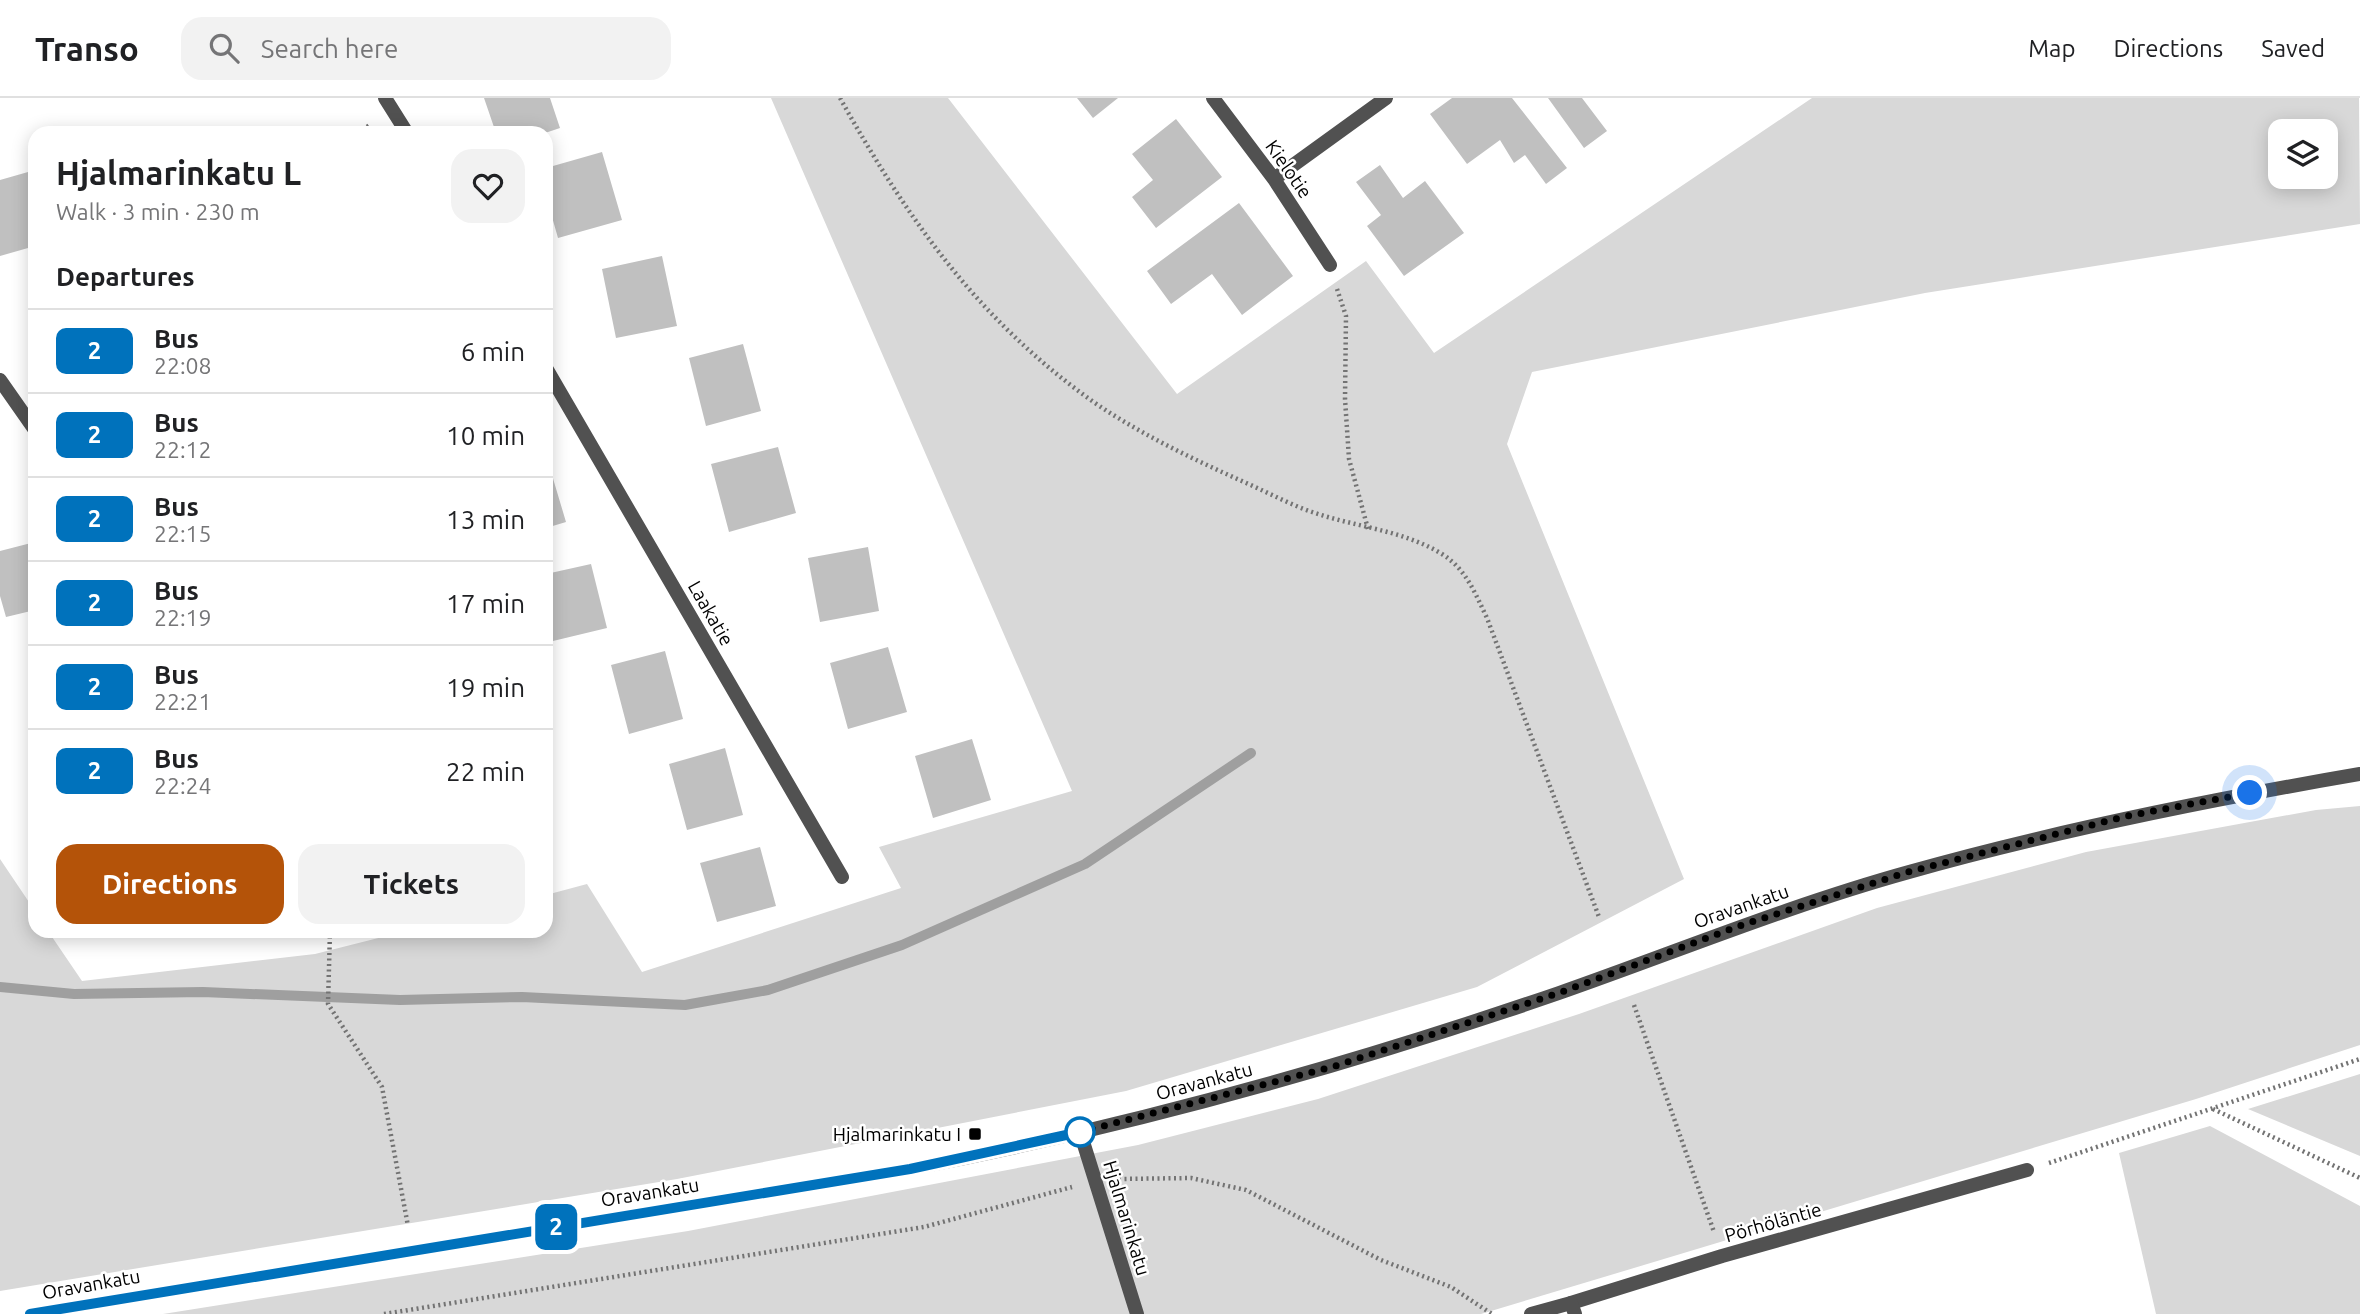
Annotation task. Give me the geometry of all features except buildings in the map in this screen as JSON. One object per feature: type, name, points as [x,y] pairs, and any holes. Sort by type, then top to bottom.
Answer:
[{"type":"street","points":[[385,98],[403,126]]},
{"type":"street","name":"Kielotie","points":[[1213,98],[1274,179],[1329,265]]},
{"type":"street","points":[[1274,179],[1385,98]]},
{"type":"street","points":[[0,380],[4,396],[28,422]]},
{"type":"street","name":"Laakatie","points":[[553,380],[842,877]]},
{"type":"street","name":"Oravankatu","points":[[30,1314],[910,1169],[1080,1132],[1332,1067],[1559,993],[1742,925],[1908,872],[2127,816],[2360,774]]},
{"type":"street","name":"Hjalmarinkatu","points":[[1080,1132],[1137,1314]]},
{"type":"street","name":"Pörhöläntie","points":[[1531,1314],[1572,1309],[1722,1256],[2027,1170]]},
{"type":"path","points":[[840,98],[884,177],[950,269],[1012,337],[1096,403],[1174,450],[1309,511],[1368,529],[1402,535],[1443,555],[1466,575],[1487,618],[1599,917]]},
{"type":"path","points":[[1329,265],[1346,316],[1345,400],[1349,459],[1368,529]]},
{"type":"path","points":[[330,938],[328,1004],[382,1087],[413,1251]]},
{"type":"path","points":[[1634,1005],[1722,1256]]},
{"type":"path","points":[[2027,1170],[2360,1059]]},
{"type":"path","points":[[2213,1109],[2360,1178]]},
{"type":"path","points":[[384,1314],[924,1227],[1094,1181],[1144,1177],[1191,1178],[1246,1191],[1381,1260],[1451,1287],[1492,1314]]},
{"type":"path","points":[[418,1308],[422,1314]]},
{"type":"shaded area","points":[[771,98],[948,98],[1177,394],[1366,261],[1434,353],[1812,98],[2359,98],[2360,224],[1925,293],[1532,372],[1507,444],[1684,879],[1477,987],[1126,1091],[677,1179],[0,1291],[0,859],[28,901],[28,938],[53,938],[82,981],[315,954],[378,938],[553,938],[553,893],[587,884],[642,972],[901,888],[879,847],[1072,791]]},
{"type":"shaded area","points":[[2360,806],[2360,1045],[2196,1099],[1481,1314],[163,1314],[688,1231],[1138,1145],[1318,1099],[1579,1014],[1877,908],[2086,852],[2316,810]]},
{"type":"shaded area","points":[[2360,1074],[2360,1156],[2248,1109]]},
{"type":"shaded area","points":[[2210,1126],[2360,1206],[2360,1314],[2156,1314],[2119,1153]]},
{"type":"waterway","points":[[0,987],[74,994],[203,992],[400,1000],[522,997],[685,1005],[768,990],[902,945],[1085,864],[1251,753]]},
{"type":"bus line","name":"2","points":[[30,1314],[910,1169],[1080,1132]]},
{"type":"place","name":"Hjalmarinkatu I","points":[[975,1134]]},
{"type":"route","points":[[1080,1132],[1332,1067],[1559,993],[1742,925],[1908,872],[2127,816],[2250,793]]}]
